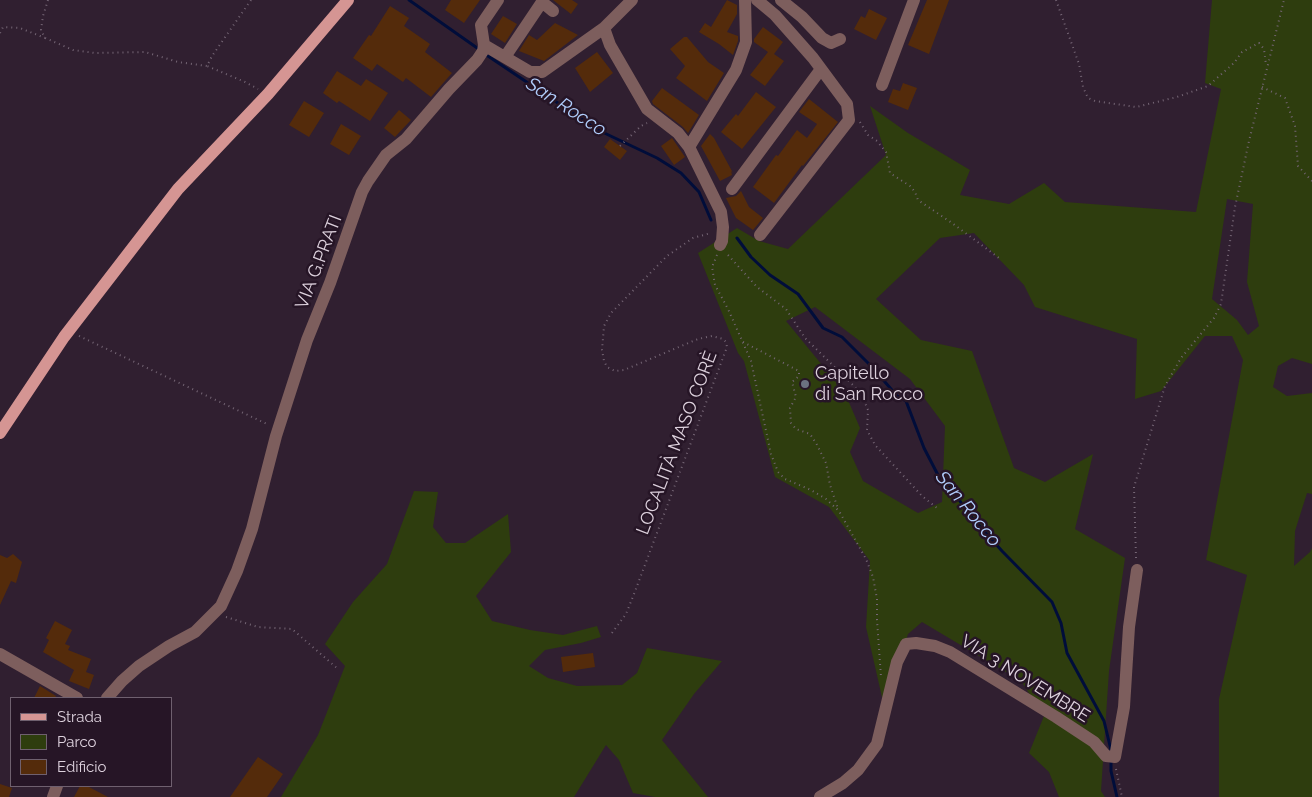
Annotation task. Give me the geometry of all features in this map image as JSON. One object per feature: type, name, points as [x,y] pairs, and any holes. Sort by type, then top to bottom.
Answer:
[{"type":"main road","points":[[0,433],[68,330],[178,189],[268,94],[348,0]]},
{"type":"street","points":[[498,0],[481,25],[481,52],[505,58],[530,72],[542,72],[604,28],[632,0]]},
{"type":"street","points":[[689,147],[736,70],[746,42],[745,0]]},
{"type":"street","points":[[757,0],[780,20],[821,69],[847,104],[848,120],[760,235]]},
{"type":"street","points":[[780,0],[802,17],[822,38],[831,43],[840,39]]},
{"type":"street","points":[[882,85],[914,0]]},
{"type":"street","points":[[505,58],[542,2],[553,11]]},
{"type":"street","points":[[604,28],[610,45],[648,109],[678,132],[689,147],[721,212],[723,230],[720,245]]},
{"type":"street","name":"VIA G.PRATI","points":[[108,697],[122,681],[140,666],[168,646],[195,632],[220,606],[237,571],[252,529],[278,430],[307,340],[368,180],[386,155],[406,139],[481,52]]},
{"type":"street","points":[[732,189],[821,69]]},
{"type":"street","points":[[1111,757],[1124,707],[1129,627],[1137,570]]},
{"type":"street","name":"VIA 3 NOVEMBRE","points":[[820,797],[843,783],[858,770],[877,744],[897,662],[906,644],[916,643],[935,646],[950,652],[1056,716],[1094,742],[1111,757]]},
{"type":"street","points":[[0,654],[75,697]]},
{"type":"path","points":[[46,38],[41,30],[48,0]]},
{"type":"path","points":[[207,66],[251,0]]},
{"type":"path","points":[[1056,0],[1079,64],[1083,87],[1088,98],[1116,105],[1136,107],[1169,100],[1208,86],[1234,64],[1242,52],[1260,43],[1264,49],[1267,68]]},
{"type":"path","points":[[1137,570],[1134,487],[1165,386],[1181,358],[1214,318],[1221,304],[1235,207],[1284,0]]},
{"type":"path","points":[[0,33],[3,27],[20,28],[73,50],[96,53],[145,52],[178,62],[207,66],[268,94]]},
{"type":"path","points":[[1262,87],[1285,98],[1294,126],[1298,166],[1312,181]]},
{"type":"path","points":[[620,146],[641,126],[658,118]]},
{"type":"path","points":[[859,120],[868,135],[877,141],[886,152],[890,173],[910,186],[918,200],[999,258]]},
{"type":"path","name":"LOCALITÀ MASO CORÈ","points":[[612,633],[626,614],[727,347],[723,339],[712,336],[698,339],[624,370],[615,371],[607,367],[604,361],[602,350],[604,326],[611,313],[667,256],[693,238],[723,230]]},
{"type":"path","points":[[839,511],[826,499],[811,490],[785,479],[778,472],[772,454],[751,362],[715,285],[712,267],[720,245],[757,287],[786,309],[805,338],[861,393],[868,410],[867,430],[875,445],[922,496],[937,508]]},
{"type":"path","points":[[68,330],[278,430]]},
{"type":"path","points":[[742,342],[799,371],[799,376],[792,382],[796,396],[790,408],[790,423],[796,429],[810,434],[816,443],[826,463],[830,485],[839,511],[866,559],[873,578],[877,599],[881,681]]},
{"type":"path","points":[[211,616],[228,617],[258,628],[292,629],[338,669]]},
{"type":"path","points":[[1111,757],[1122,797]]},
{"type":"green space","points":[[1212,0],[1312,0],[1312,364],[1292,358],[1278,366],[1273,387],[1287,396],[1312,393],[1312,494],[1307,493],[1295,531],[1294,566],[1312,548],[1312,797],[1219,797],[1219,699],[1247,575],[1206,560],[1243,360],[1232,336],[1205,336],[1161,391],[1135,399],[1137,339],[1035,307],[1024,285],[974,233],[940,238],[876,299],[921,340],[972,351],[1014,468],[1045,482],[1093,454],[1075,529],[1125,558],[1109,671],[1101,791],[1105,797],[1059,797],[1049,772],[1029,753],[1044,716],[1021,681],[922,622],[908,634],[884,706],[866,627],[870,561],[829,507],[775,477],[744,361],[738,353],[698,253],[737,228],[759,241],[788,249],[886,155],[870,106],[908,133],[970,170],[960,195],[1009,204],[1044,183],[1065,202],[1196,212],[1221,89],[1205,83]],"holes":[[[1227,199],[1253,204],[1247,282],[1259,326],[1248,335],[1237,320],[1212,299]],[[815,307],[910,379],[945,426],[942,502],[918,513],[863,481],[850,452],[860,428],[845,393],[786,321]]]},
{"type":"green space","points":[[414,491],[438,492],[433,527],[446,543],[465,543],[508,514],[511,552],[476,596],[492,621],[563,635],[597,626],[601,637],[545,650],[529,666],[548,678],[577,686],[622,685],[637,673],[647,648],[722,661],[694,694],[662,740],[708,797],[655,797],[633,793],[619,760],[606,745],[574,797],[281,797],[318,735],[345,666],[325,644],[353,602],[387,564]]},
{"type":"building","points":[[451,0],[480,0],[464,23],[445,10]]},
{"type":"building","points":[[553,0],[572,0],[578,4],[571,14]]},
{"type":"building","points":[[727,0],[737,5],[737,14],[727,32],[738,36],[733,55],[699,32],[705,23],[711,27]]},
{"type":"building","points":[[927,0],[949,0],[929,54],[908,45]]},
{"type":"building","points":[[390,6],[409,18],[404,26],[430,44],[425,52],[452,73],[431,97],[406,78],[403,82],[377,64],[372,71],[353,58],[369,35],[371,36]]},
{"type":"building","points":[[869,9],[887,18],[876,40],[854,29],[861,16],[865,18]]},
{"type":"building","points":[[503,16],[517,24],[505,43],[491,34]]},
{"type":"building","points":[[555,23],[578,35],[544,61],[519,51],[529,35],[537,40]]},
{"type":"building","points":[[763,27],[783,42],[774,54],[784,61],[765,86],[750,75],[768,52],[754,42],[754,39]]},
{"type":"building","points":[[684,37],[687,37],[708,62],[724,73],[707,101],[676,78],[685,66],[670,49]]},
{"type":"building","points":[[597,52],[613,73],[590,92],[575,68]]},
{"type":"building","points":[[337,71],[361,86],[366,79],[388,93],[370,121],[323,93]]},
{"type":"building","points":[[903,83],[917,88],[908,110],[888,102],[893,89],[900,91]]},
{"type":"building","points":[[662,88],[699,115],[688,133],[653,104],[652,101]]},
{"type":"building","points":[[756,92],[776,107],[742,149],[721,132],[736,114],[738,116]]},
{"type":"building","points":[[809,99],[838,122],[802,165],[774,203],[753,187],[797,130],[807,138],[817,124],[799,112]]},
{"type":"building","points":[[304,101],[324,113],[309,137],[289,125]]},
{"type":"building","points":[[399,110],[411,120],[395,137],[384,128]]},
{"type":"building","points":[[341,124],[361,136],[349,155],[330,144]]},
{"type":"building","points":[[710,134],[733,173],[731,171],[732,175],[720,181],[701,146]]},
{"type":"building","points":[[672,138],[685,157],[674,165],[661,146]]},
{"type":"building","points":[[610,139],[627,151],[620,160],[604,147]]},
{"type":"building","points":[[741,191],[749,207],[763,218],[753,230],[736,218],[726,198],[736,196]]},
{"type":"building","points":[[13,554],[22,562],[16,583],[11,581],[0,605],[0,555],[7,558]]},
{"type":"building","points":[[55,621],[72,630],[65,644],[70,646],[68,650],[91,659],[86,672],[94,675],[89,689],[69,681],[74,670],[43,652],[49,640],[46,638]]},
{"type":"building","points":[[593,653],[595,667],[563,672],[561,657]]},
{"type":"building","points":[[40,686],[56,696],[56,697],[34,697]]},
{"type":"building","points":[[258,757],[283,774],[267,797],[230,797]]},
{"type":"building","points":[[0,784],[12,788],[9,797],[0,797]]},
{"type":"building","points":[[79,787],[89,787],[108,797],[74,797]]},
{"type":"waterway","name":"San Rocco","points":[[409,0],[480,50]]},
{"type":"waterway","name":"San Rocco","points":[[485,54],[598,130],[657,158],[681,173],[699,192],[711,220]]},
{"type":"waterway","name":"San Rocco","points":[[737,238],[751,257],[770,275],[798,294],[823,328],[842,337],[873,368],[897,396],[906,401],[924,448],[939,477],[951,487],[967,512],[1002,551],[1052,602],[1061,623],[1067,653],[1104,721],[1111,750]]},
{"type":"waterway","name":"San Rocco","points":[[1111,761],[1111,771],[1117,797]]},
{"type":"place","name":"Capitello di San Rocco","points":[[805,384]]}]
